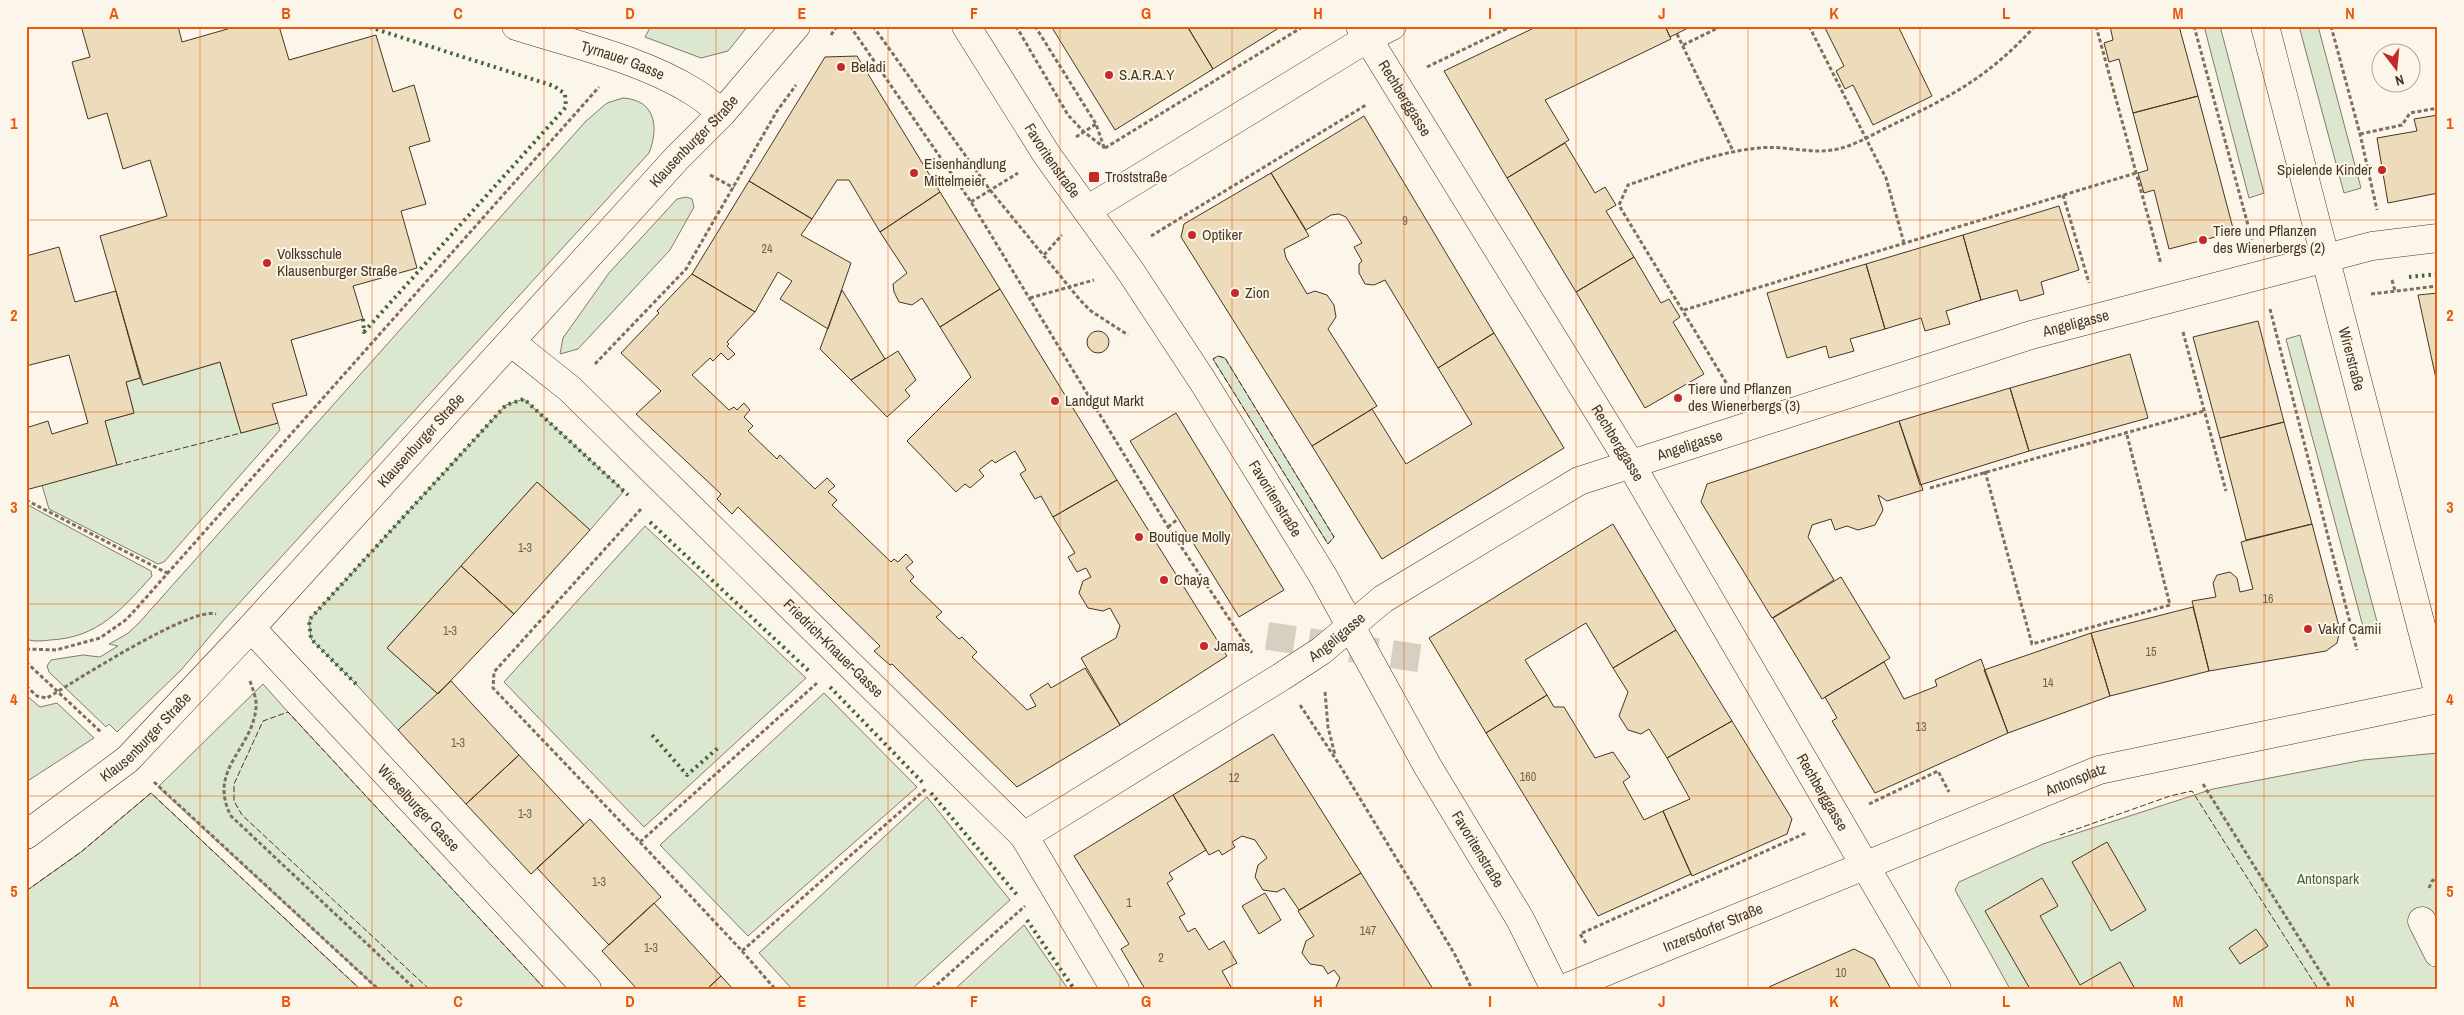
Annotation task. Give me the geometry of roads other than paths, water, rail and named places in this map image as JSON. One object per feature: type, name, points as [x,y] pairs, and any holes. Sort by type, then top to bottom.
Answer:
[{"type":"street","name":"Tyrnauer Gasse","points":[[516,26],[617,58],[687,88],[722,113]]},
{"type":"street","name":"Klausenburger Straße","points":[[26,835],[128,759],[243,637],[676,158],[722,113],[796,26]]},
{"type":"street","name":"Favoritenstraße","points":[[966,26],[1047,155],[1087,210],[1202,380],[1323,576],[1428,767],[1520,919],[1556,989]]},
{"type":"street","points":[[1087,210],[1364,32],[1392,26]]},
{"type":"street","name":"Wirerstraße","points":[[2265,26],[2438,691]]},
{"type":"street","name":"Rechberggasse","points":[[1364,32],[1630,463],[1864,865]]},
{"type":"street","name":"Angeligasse","points":[[1024,836],[1321,651],[1383,599],[1579,481],[2031,335],[2325,257],[2385,244],[2438,238]]},
{"type":"street","name":"Friedrich-Knauer-Gasse","points":[[511,342],[570,389],[1024,836],[1115,989]]},
{"type":"street","name":"Wieselburger Gasse","points":[[243,637],[587,989]]},
{"type":"street","name":"Antonsplatz","points":[[1864,865],[2099,770],[2438,699]]},
{"type":"street","points":[[1864,865],[1937,989]]},
{"type":"street","name":"Inzersdorfer Straße","points":[[1563,989],[1864,865]]},
{"type":"street","points":[[2422,921],[2438,953]]},
{"type":"tunnel","points":[[1267,636],[1433,660]]},
{"type":"place","name":"Beladi","points":[[841,67]]},
{"type":"place","name":"S.A.R.A.Y","points":[[1109,75]]},
{"type":"place","name":"Spielende Kinder","points":[[2382,170]]},
{"type":"place","name":"Eisenhandlung Mittelmeier","points":[[914,173]]},
{"type":"place","name":"Troststraße","points":[[1094,177]]},
{"type":"place","name":"Optiker","points":[[1192,235]]},
{"type":"place","name":"Tiere und Pflanzen des Wienerbergs (2)","points":[[2203,240]]},
{"type":"place","name":"Volksschule Klausenburger Straße","points":[[267,263]]},
{"type":"place","name":"Zion","points":[[1235,293]]},
{"type":"place","name":"Tiere und Pflanzen des Wienerbergs (3)","points":[[1678,398]]},
{"type":"place","name":"Landgut Markt","points":[[1055,401]]},
{"type":"place","name":"Boutique Molly","points":[[1139,537]]},
{"type":"place","name":"Chaya","points":[[1164,580]]},
{"type":"place","name":"Vakıf Camii","points":[[2308,629]]},
{"type":"place","name":"Jamas","points":[[1204,646]]},
{"type":"park label","name":"Antonspark","points":[[2328,879]]}]
